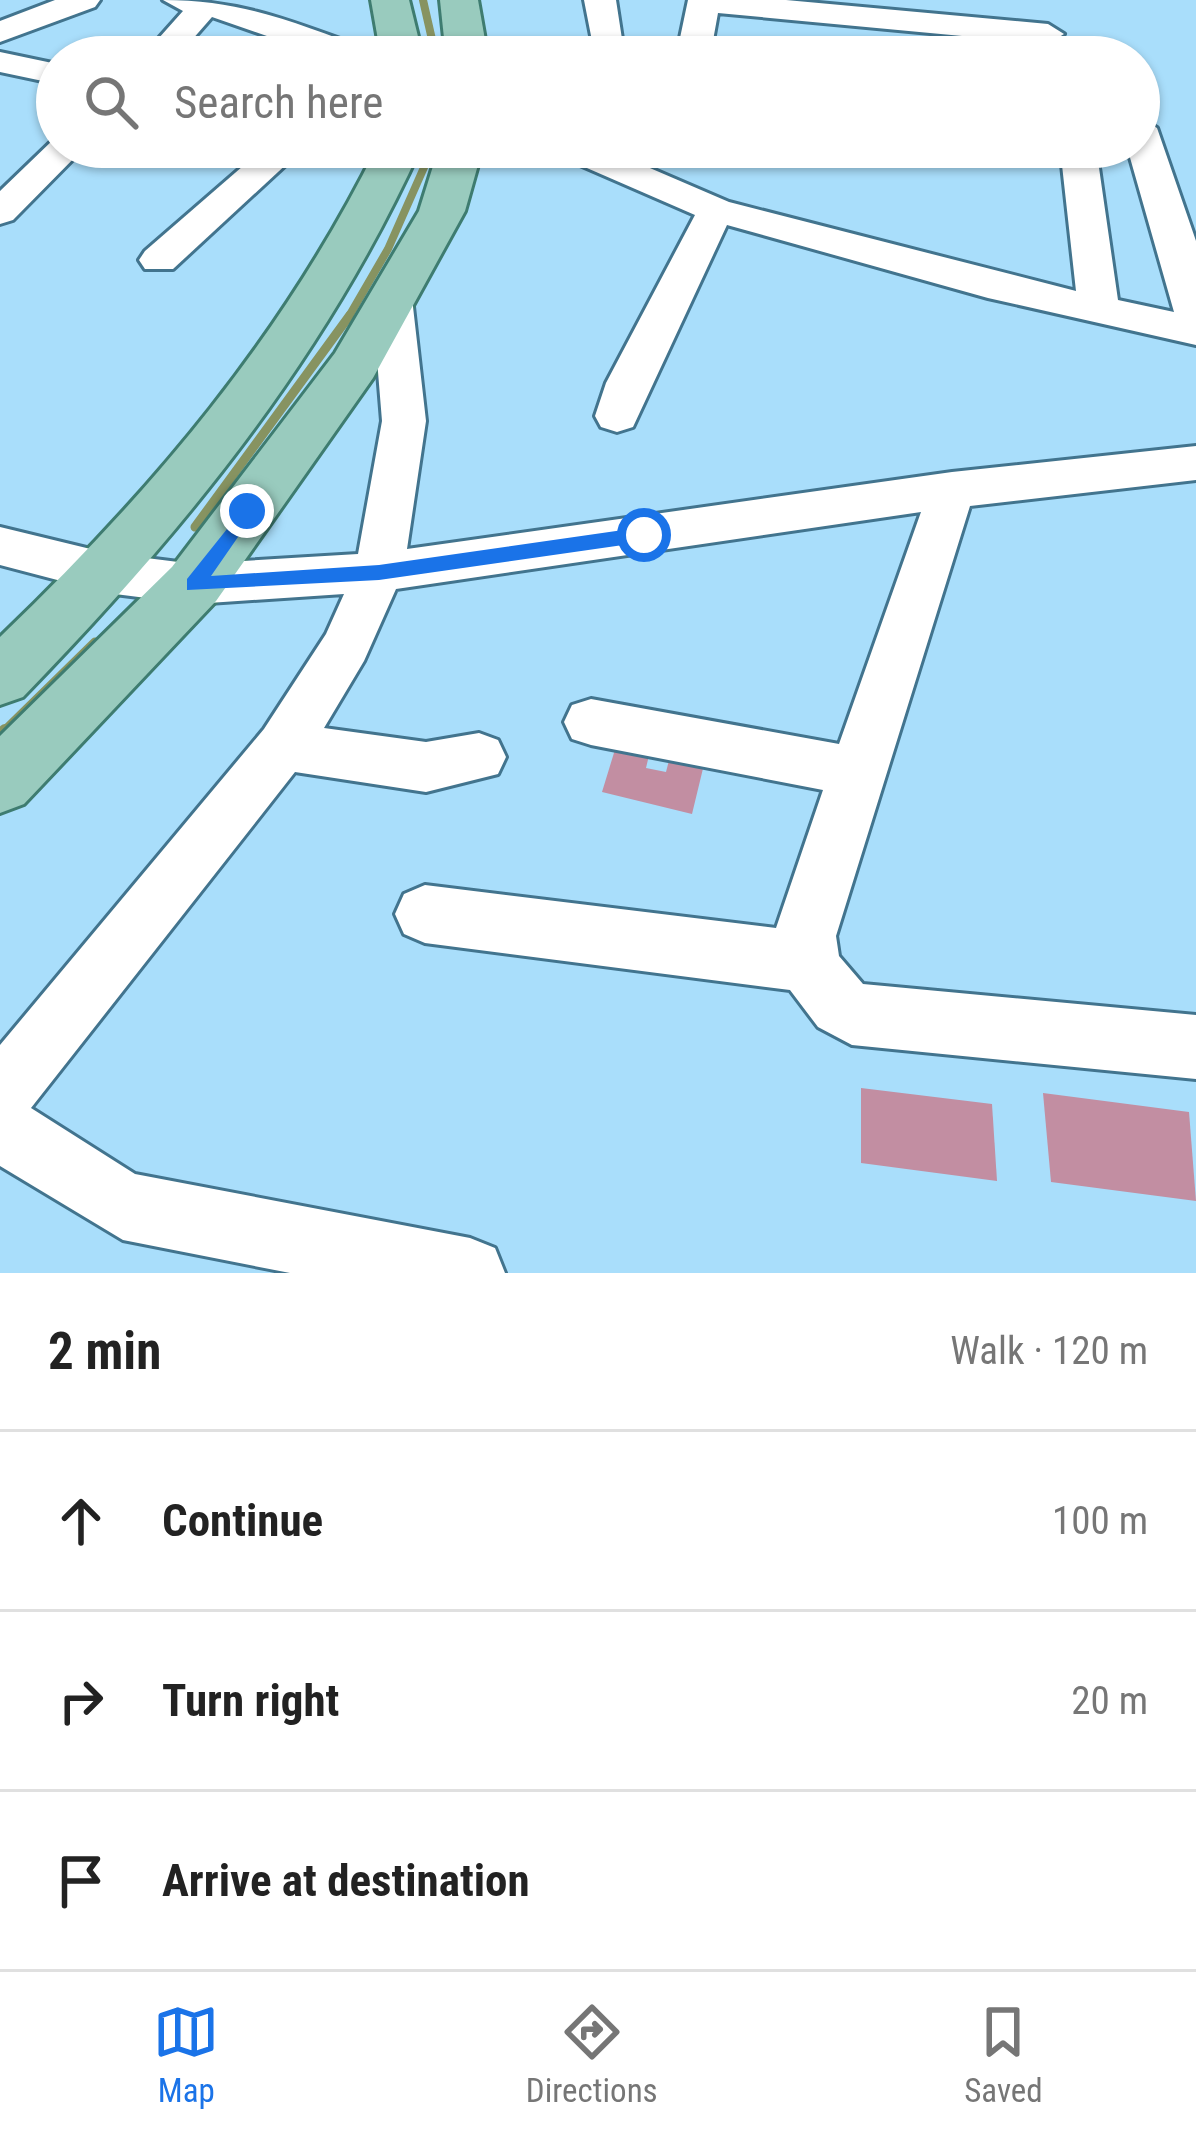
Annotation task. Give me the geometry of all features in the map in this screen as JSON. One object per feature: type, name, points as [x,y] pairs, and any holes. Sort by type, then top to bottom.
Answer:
[{"type":"main road","points":[[390,0],[398,36]]},
{"type":"main road","points":[[458,0],[464,36]]},
{"type":"main road","points":[[0,678],[107,573],[266,380],[363,230],[389,168]]},
{"type":"main road","points":[[0,782],[194,584],[354,365],[442,211],[455,168]]},
{"type":"street","points":[[0,32],[84,0]]},
{"type":"street","points":[[600,0],[605,36]]},
{"type":"street","points":[[1034,0],[1048,36]]},
{"type":"street","points":[[698,36],[704,1],[853,8],[1003,36]]},
{"type":"street","points":[[172,36],[192,2],[295,36]]},
{"type":"street","points":[[0,62],[36,70]]},
{"type":"street","points":[[0,212],[45,168]]},
{"type":"street","points":[[159,260],[263,168]]},
{"type":"street","points":[[661,168],[716,210],[1196,331]]},
{"type":"street","points":[[1081,168],[1099,309]]},
{"type":"street","points":[[1151,168],[1196,317]]},
{"type":"street","points":[[617,416],[628,383],[716,210]]},
{"type":"street","points":[[0,1095],[283,746],[346,646],[379,572],[404,422],[392,298]]},
{"type":"street","points":[[0,546],[107,573],[194,584],[379,572],[952,490],[1196,463]]},
{"type":"street","points":[[952,490],[807,921],[808,962],[817,982],[851,1014],[1196,1047]]},
{"type":"street","points":[[591,722],[857,772]]},
{"type":"street","points":[[283,746],[426,767],[479,757]]},
{"type":"street","points":[[425,914],[808,962]]},
{"type":"street","points":[[0,1126],[123,1205],[470,1273]]},
{"type":"building","points":[[617,743],[650,751],[646,768],[666,772],[673,745],[707,752],[692,814],[602,792]]},
{"type":"building","points":[[861,1088],[992,1104],[997,1181],[861,1163]]},
{"type":"building","points":[[1043,1093],[1189,1112],[1196,1201],[1051,1182]]},
{"type":"waterway","points":[[423,0],[431,36]]},
{"type":"waterway","points":[[349,317],[388,249],[424,168]]},
{"type":"waterway","points":[[195,527],[349,317]]},
{"type":"waterway","points":[[2,733],[95,642]]},
{"type":"waterway","points":[[2,733],[5,730]]},
{"type":"route","points":[[247,511],[194,584],[379,572],[644,535]]}]
